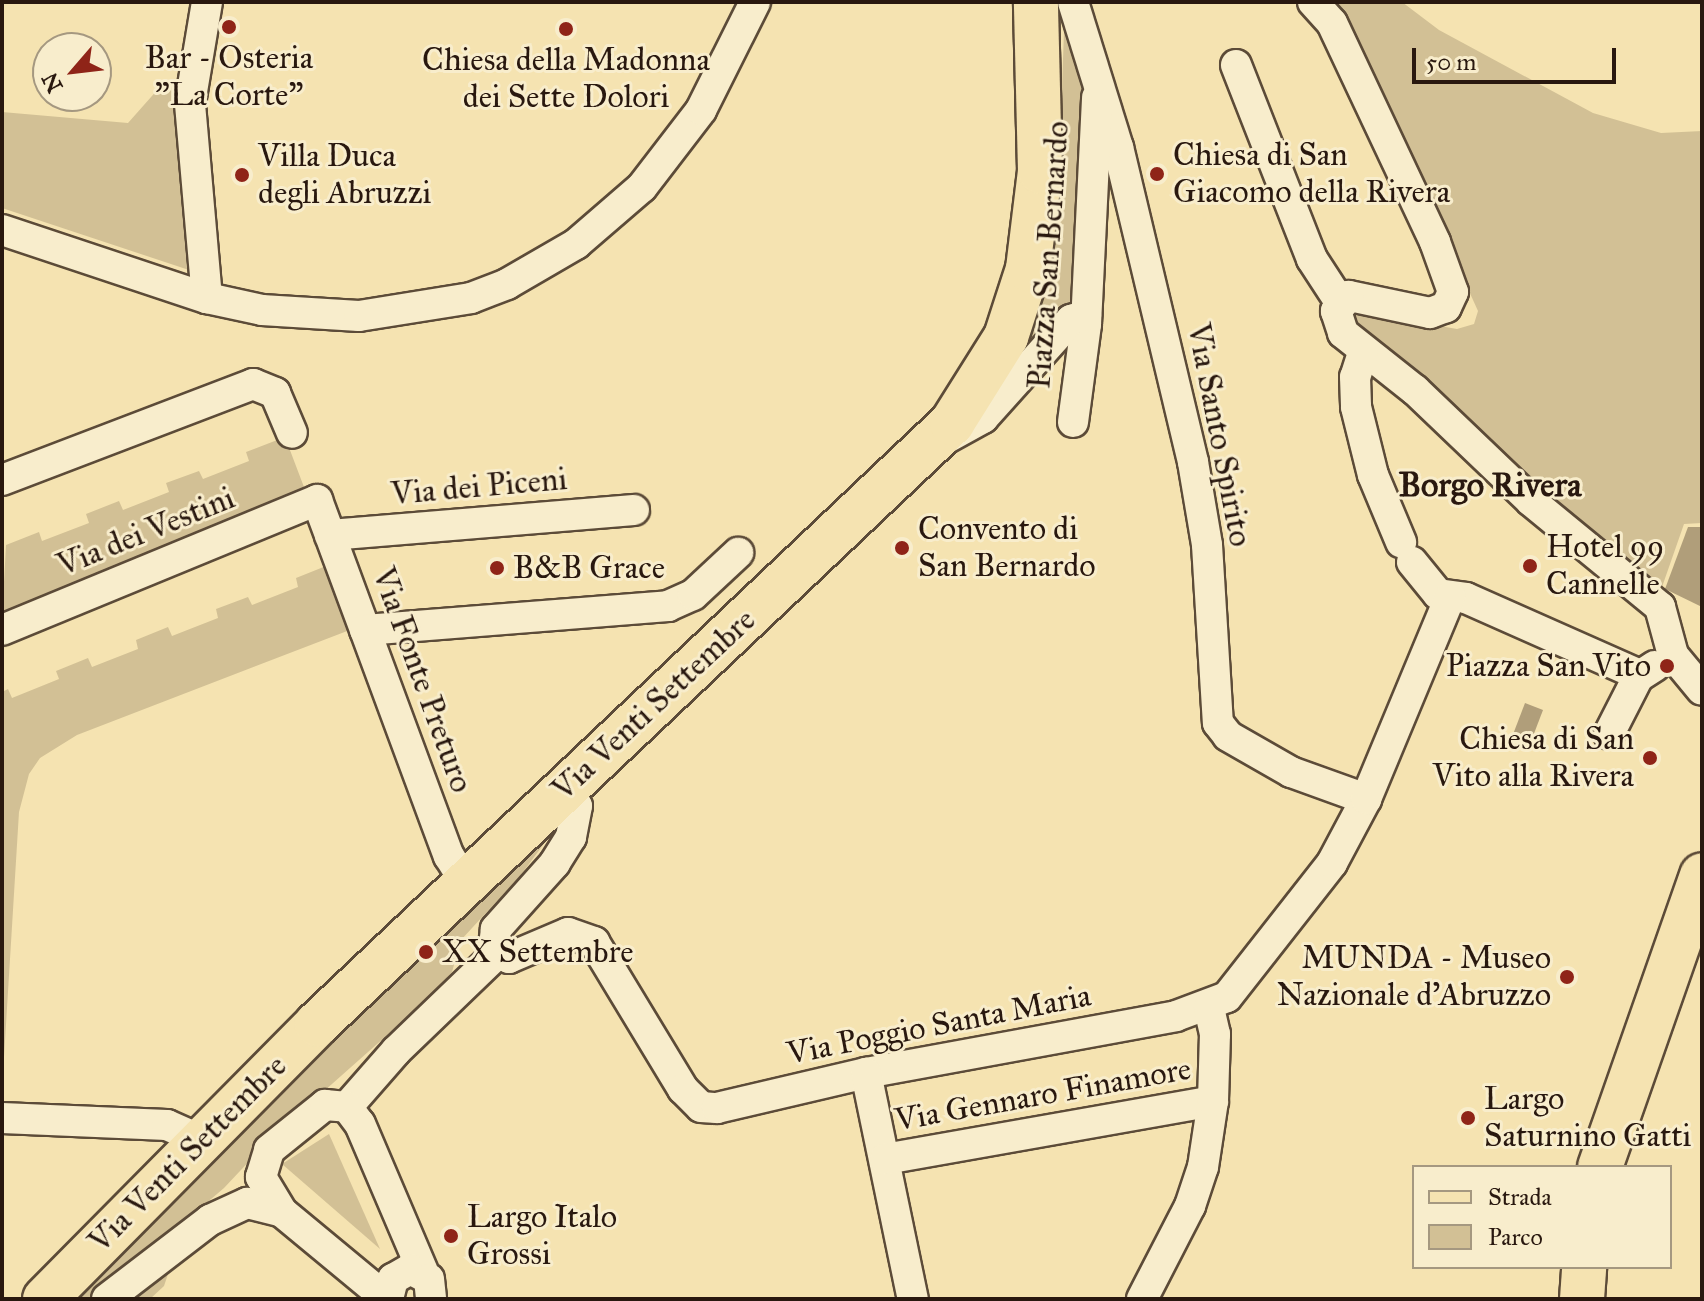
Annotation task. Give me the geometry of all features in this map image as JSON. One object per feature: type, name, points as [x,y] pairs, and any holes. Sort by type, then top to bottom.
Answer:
[{"type":"main road","name":"Via Venti Settembre","points":[[45,1299],[201,1140],[465,882],[937,440],[989,369],[1013,320],[1028,269],[1040,171],[1036,2]]},
{"type":"main road","points":[[1601,1165],[1702,875]]},
{"type":"main road","points":[[1582,1299],[1584,1269]]},
{"type":"street","points":[[207,2],[190,104],[207,298]]},
{"type":"street","points":[[2,230],[207,298],[293,314],[359,316],[434,306],[507,284],[576,244],[642,187],[701,110],[755,2]]},
{"type":"street","name":"Via Santo Spirito","points":[[1073,2],[1118,147],[1193,462],[1207,545],[1218,723],[1228,736],[1291,772],[1366,799]]},
{"type":"street","points":[[1313,2],[1332,23],[1435,242],[1453,292],[1448,305],[1430,313],[1355,296],[1340,302]]},
{"type":"street","points":[[1236,65],[1312,259],[1340,302],[1340,325],[1363,353],[1396,373],[1498,473],[1656,603],[1665,614],[1673,655],[1702,690]]},
{"type":"street","name":"Piazza San Bernardo","points":[[1073,422],[1086,315],[1093,117],[1100,93]]},
{"type":"street","points":[[937,440],[956,436],[983,418],[1071,320],[1086,315]]},
{"type":"street","points":[[1363,353],[1355,377],[1356,407],[1373,475],[1406,552],[1429,587],[1450,597],[1466,598],[1640,675]]},
{"type":"street","points":[[2,480],[253,384],[270,388],[292,433]]},
{"type":"street","name":"Via Fonte Preturo","points":[[317,500],[449,856],[465,882]]},
{"type":"street","name":"Via dei Vestini","points":[[2,630],[317,500]]},
{"type":"street","name":"Via dei Piceni","points":[[330,535],[634,510]]},
{"type":"street","points":[[365,630],[668,606],[693,595],[738,553]]},
{"type":"street","name":"Via Poggio Santa Maria","points":[[498,953],[509,958],[568,933],[594,942],[683,1089],[706,1109],[866,1073],[1209,1008],[1241,982],[1322,879],[1366,799],[1450,597]]},
{"type":"street","points":[[1609,734],[1640,675],[1673,655]]},
{"type":"street","points":[[347,1107],[396,1051],[498,953],[493,942],[496,929],[555,863],[571,837],[577,806],[566,788]]},
{"type":"street","points":[[1142,1299],[1194,1196],[1213,1101],[1215,1034],[1209,1008]]},
{"type":"street","points":[[866,1073],[913,1299]]},
{"type":"street","name":"Via Gennaro Finamore","points":[[885,1159],[1213,1101]]},
{"type":"street","points":[[325,1105],[347,1107],[360,1124],[431,1291],[410,1269],[397,1274],[388,1299],[282,1212],[261,1177],[269,1150],[325,1105]]},
{"type":"street","points":[[2,1118],[167,1125],[201,1140]]},
{"type":"street","points":[[107,1299],[231,1207],[256,1204],[282,1212]]},
{"type":"green space","points":[[1065,2],[1093,72],[1069,315],[1004,378],[1046,285],[1057,230]]},
{"type":"green space","points":[[1338,2],[1402,2],[1439,30],[1593,113],[1661,133],[1702,131],[1702,523],[1684,524],[1662,587],[1561,512],[1358,331],[1353,320],[1359,312],[1457,329],[1474,324],[1478,311]]},
{"type":"green space","points":[[167,79],[176,93],[189,270],[2,208],[2,112],[128,123]]},
{"type":"green space","points":[[285,437],[307,495],[2,619],[6,545],[39,532],[42,541],[89,523],[86,514],[119,501],[123,510],[169,492],[166,483],[199,471],[203,479],[249,461],[246,452]]},
{"type":"green space","points":[[331,564],[355,628],[77,735],[40,758],[29,774],[19,812],[2,1090],[2,692],[8,689],[12,698],[59,679],[56,671],[88,658],[92,667],[138,649],[136,640],[168,627],[172,636],[218,618],[216,609],[248,597],[252,605],[298,587],[296,578]]},
{"type":"green space","points":[[555,829],[520,876],[461,940],[452,972],[430,997],[270,1139],[224,1188],[94,1299],[66,1299],[282,1078]]},
{"type":"green space","points":[[329,1134],[380,1249],[282,1164]]},
{"type":"green space","points":[[172,1262],[164,1286],[150,1299],[123,1299]]},
{"type":"shaded area","points":[[1688,527],[1702,527],[1702,607],[1665,589]]},
{"type":"shaded area","points":[[1525,703],[1543,710],[1530,744],[1512,737]]},
{"type":"place","name":"Bar - Osteria \"La Corte\"","points":[[229,27]]},
{"type":"place","name":"Chiesa della Madonna dei Sette Dolori","points":[[566,29]]},
{"type":"place","name":"Chiesa di San Giacomo della Rivera","points":[[1157,174]]},
{"type":"place","name":"Villa Duca degli Abruzzi","points":[[242,175]]},
{"type":"place","name":"Convento di San Bernardo","points":[[902,548]]},
{"type":"place","name":"Hotel 99 Cannelle","points":[[1530,566]]},
{"type":"place","name":"B&B Grace","points":[[497,568]]},
{"type":"place","name":"Piazza San Vito","points":[[1667,666]]},
{"type":"place","name":"Chiesa di San Vito alla Rivera","points":[[1650,758]]},
{"type":"place","name":"XX Settembre","points":[[426,952]]},
{"type":"place","name":"MUNDA - Museo Nazionale d’Abruzzo","points":[[1567,977]]},
{"type":"place","name":"Largo Saturnino Gatti","points":[[1468,1118]]},
{"type":"place","name":"Largo Italo Grossi","points":[[451,1236]]},
{"type":"district","name":"Borgo Rivera","points":[[1490,485]]}]
